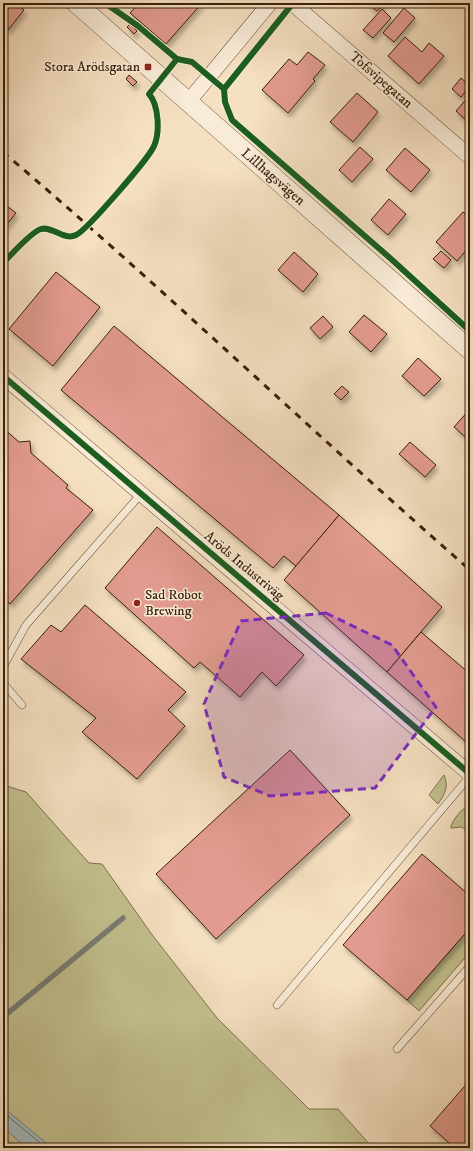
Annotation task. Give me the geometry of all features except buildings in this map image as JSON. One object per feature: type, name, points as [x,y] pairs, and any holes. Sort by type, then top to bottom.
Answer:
[{"type":"street","name":"Lillhagsvägen","points":[[76,3],[470,350]]},
{"type":"street","points":[[188,102],[270,3]]},
{"type":"street","name":"Tofsvipegatan","points":[[292,3],[470,157]]},
{"type":"street","name":"Aröds Industriväg","points":[[3,376],[470,775]]},
{"type":"lane","points":[[3,667],[26,625],[141,494]]},
{"type":"lane","points":[[3,683],[22,705]]},
{"type":"lane","points":[[277,1005],[470,775]]},
{"type":"lane","points":[[396,1049],[470,966]]},
{"type":"highlighted area","points":[[326,613],[392,645],[436,707],[375,788],[270,796],[224,777],[204,704],[241,621]]},
{"type":"shaded area","points":[[444,775],[446,790],[438,804],[429,795]]},
{"type":"shaded area","points":[[3,785],[26,792],[89,863],[102,864],[153,936],[217,1018],[309,1109],[338,1109],[373,1148],[17,1148],[3,1136]]},
{"type":"shaded area","points":[[470,805],[470,834],[462,827],[451,828],[458,815],[464,808]]},
{"type":"shaded area","points":[[470,928],[470,952],[419,1011],[407,1000]]},
{"type":"water","points":[[3,1107],[52,1148],[26,1148],[3,1127]]},
{"type":"waterway","points":[[3,1017],[123,918]]},
{"type":"railway","points":[[3,152],[121,255],[470,570]]},
{"type":"cycle path","points":[[105,3],[138,26],[177,59],[192,62],[224,89],[225,102],[232,120],[390,258],[470,331]]},
{"type":"cycle path","points":[[224,89],[293,3]]},
{"type":"cycle path","points":[[3,263],[27,239],[41,229],[50,230],[67,236],[76,235],[92,221],[117,193],[154,146],[157,134],[158,119],[155,105],[149,94],[177,59]]},
{"type":"cycle path","points":[[3,376],[470,774]]},
{"type":"place","name":"Stora Arödsgatan","points":[[148,67]]},
{"type":"place","name":"Sad Robot Brewing","points":[[137,603]]}]
